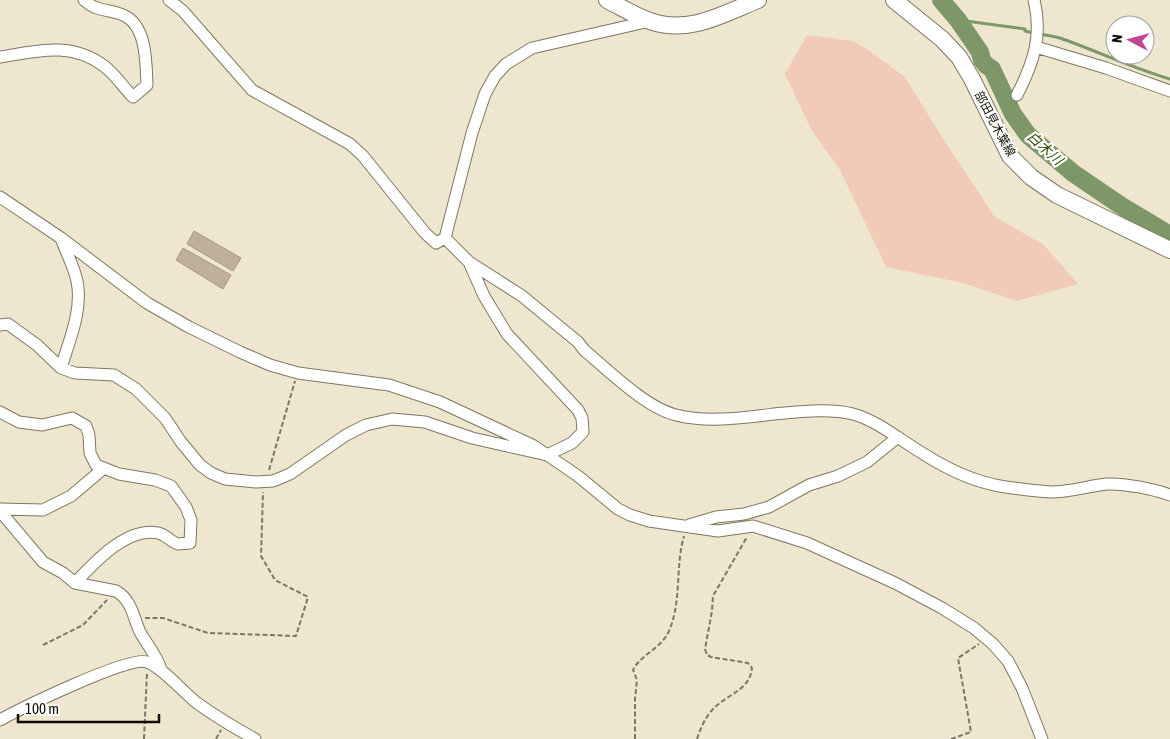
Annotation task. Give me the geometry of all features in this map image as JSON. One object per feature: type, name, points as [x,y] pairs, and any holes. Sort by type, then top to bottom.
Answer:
[{"type":"main road","points":[[608,0],[650,21],[668,25],[688,26],[708,21],[758,0]]},
{"type":"main road","name":"部田見木葉線","points":[[894,0],[942,39],[958,57],[972,79],[1010,156],[1031,177],[1057,195],[1170,250]]},
{"type":"street","points":[[0,57],[51,49],[90,56],[106,67],[132,97],[147,86],[142,40],[135,23],[123,15],[95,8],[84,0]]},
{"type":"street","points":[[169,0],[183,11],[252,90],[350,144],[363,156],[425,233],[436,243],[445,238],[472,133],[486,94],[495,76],[506,64],[532,48],[650,21]]},
{"type":"street","points":[[1017,95],[1026,78],[1036,47],[1038,17],[1034,0]]},
{"type":"street","points":[[1036,47],[1106,68],[1170,91]]},
{"type":"street","points":[[0,197],[61,238],[147,303],[240,352],[270,365],[298,373],[389,385],[418,393],[534,446],[630,515],[649,521],[686,528],[718,531],[753,526],[815,546],[895,583],[942,608],[974,628],[1008,661],[1022,688],[1042,739]]},
{"type":"street","points":[[61,238],[77,281],[78,302],[62,368]]},
{"type":"street","points":[[445,238],[470,262],[522,296],[644,400],[674,415],[694,418],[738,418],[797,412],[853,414],[898,437],[922,454],[951,469],[1004,487],[1052,492],[1110,484],[1156,490],[1170,495]]},
{"type":"street","points":[[0,325],[8,324],[37,345],[62,368],[75,373],[114,375],[129,384],[165,418],[180,442],[200,465],[211,473],[225,479],[256,482],[273,481],[290,474],[346,435],[366,425],[392,419],[425,422],[480,440],[547,455],[572,443],[583,432],[582,418],[578,410],[507,334],[484,296],[470,262]]},
{"type":"street","points":[[0,412],[19,422],[42,425],[72,418],[86,426],[89,435],[90,453],[96,465],[119,474],[155,480],[172,486],[186,507],[191,520],[190,543],[177,544],[160,533],[145,532],[131,537],[102,554],[75,583]]},
{"type":"street","points":[[686,528],[716,517],[744,514],[768,507],[809,485],[838,476],[868,462],[898,437]]},
{"type":"street","points":[[0,510],[43,510],[71,496],[104,468]]},
{"type":"street","points":[[0,510],[43,562],[63,573],[75,583],[116,591],[125,598],[133,611],[140,632],[158,660],[161,670]]},
{"type":"street","points":[[0,720],[31,703],[130,663],[141,661],[148,662],[161,670],[180,689],[198,703],[255,739]]},
{"type":"path","points":[[269,469],[298,373]]},
{"type":"path","points":[[135,619],[163,618],[208,632],[296,636],[308,597],[275,580],[261,556],[264,488]]},
{"type":"path","points":[[697,739],[699,730],[713,709],[747,685],[751,677],[752,668],[748,663],[711,657],[707,655],[705,649],[713,596],[753,526]]},
{"type":"path","points":[[635,739],[637,680],[633,670],[641,659],[659,646],[670,630],[676,612],[683,540],[686,528]]},
{"type":"path","points":[[43,646],[83,625],[116,591]]},
{"type":"path","points":[[951,739],[971,732],[958,658],[986,639]]},
{"type":"path","points":[[144,739],[148,662]]},
{"type":"shaded area","points":[[807,35],[853,41],[905,77],[994,216],[1044,245],[1078,284],[1017,301],[963,283],[886,267],[840,170],[811,129],[785,74]]},
{"type":"building","points":[[194,231],[241,258],[233,271],[187,244]]},
{"type":"building","points":[[183,248],[231,275],[223,289],[176,260]]},
{"type":"waterway","name":"白木川","points":[[941,0],[958,20],[980,52],[982,60],[992,69],[1013,114],[1028,135],[1073,173],[1120,205],[1170,235]]},
{"type":"waterway","points":[[958,20],[1025,29],[1025,31],[1060,38],[1170,79]]}]
